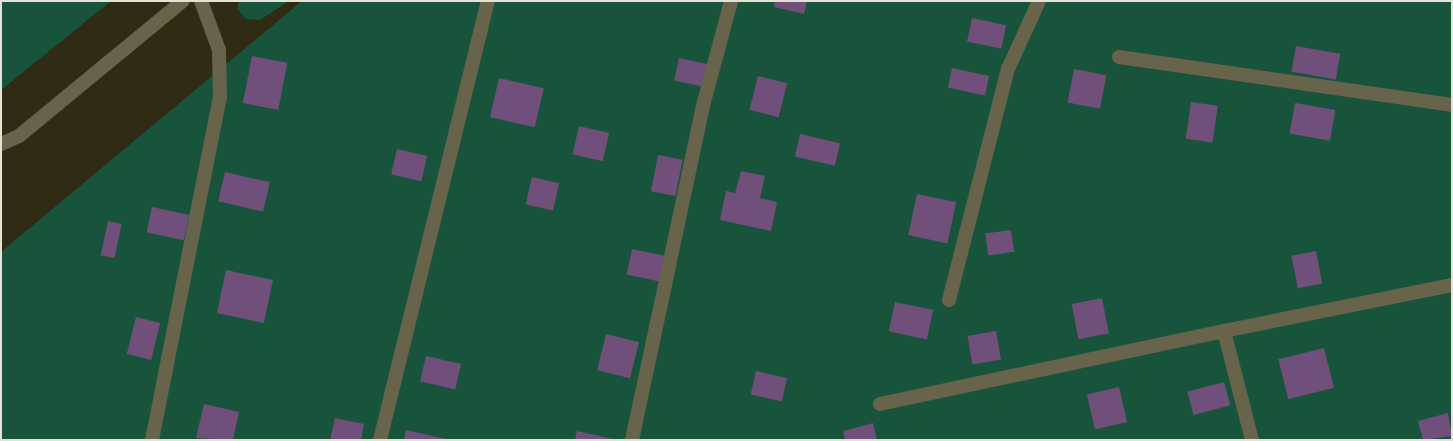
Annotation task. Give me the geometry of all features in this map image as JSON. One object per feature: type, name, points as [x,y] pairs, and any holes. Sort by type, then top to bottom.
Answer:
[{"type":"lane","points":[[1,144],[19,136],[182,1]]},
{"type":"lane","points":[[152,440],[220,98],[219,50],[201,1]]},
{"type":"lane","points":[[380,440],[488,1]]},
{"type":"lane","points":[[632,440],[704,102],[731,1]]},
{"type":"lane","points":[[949,300],[1008,69],[1040,1]]},
{"type":"lane","points":[[1120,57],[1452,104]]},
{"type":"lane","points":[[880,404],[1452,285]]},
{"type":"lane","points":[[1224,331],[1252,440]]},
{"type":"green space","points":[[1,1],[111,1],[1,90]]},
{"type":"green space","points":[[239,1],[289,1],[260,20],[246,19],[237,9]]},
{"type":"green space","points":[[302,1],[1452,1],[1452,440],[1,440],[1,252]]},
{"type":"building","points":[[775,1],[807,1],[804,14],[774,7]]},
{"type":"building","points":[[972,18],[1006,25],[1001,49],[967,41]]},
{"type":"building","points":[[1296,46],[1340,54],[1336,79],[1291,72]]},
{"type":"building","points":[[252,56],[287,63],[278,110],[243,103]]},
{"type":"building","points":[[679,58],[708,64],[704,87],[674,80]]},
{"type":"building","points":[[952,68],[989,76],[985,95],[948,88]]},
{"type":"building","points":[[1074,69],[1106,75],[1100,109],[1068,102]]},
{"type":"building","points":[[758,76],[787,83],[779,117],[750,110]]},
{"type":"building","points":[[499,78],[544,88],[535,127],[490,117]]},
{"type":"building","points":[[1191,102],[1218,106],[1213,142],[1186,139]]},
{"type":"building","points":[[1295,103],[1335,110],[1330,141],[1290,134]]},
{"type":"building","points":[[579,126],[609,133],[603,161],[572,154]]},
{"type":"building","points":[[800,134],[840,143],[835,166],[795,156]]},
{"type":"building","points":[[397,149],[427,156],[421,181],[391,174]]},
{"type":"building","points":[[658,155],[683,160],[675,196],[651,191]]},
{"type":"building","points":[[741,171],[765,176],[760,198],[777,202],[771,231],[720,220],[726,191],[735,193]]},
{"type":"building","points":[[225,172],[270,182],[263,212],[218,201]]},
{"type":"building","points":[[532,177],[559,183],[553,211],[526,204]]},
{"type":"building","points":[[917,194],[956,202],[947,243],[908,235]]},
{"type":"building","points":[[152,207],[189,215],[184,240],[147,232]]},
{"type":"building","points":[[108,221],[122,224],[114,258],[101,255]]},
{"type":"building","points":[[1011,230],[1014,252],[988,255],[985,234]]},
{"type":"building","points":[[632,249],[666,256],[661,282],[627,274]]},
{"type":"building","points":[[1316,251],[1322,283],[1298,288],[1291,256]]},
{"type":"building","points":[[226,270],[273,280],[264,323],[217,313]]},
{"type":"building","points":[[1102,298],[1109,333],[1078,339],[1072,304]]},
{"type":"building","points":[[895,302],[933,310],[927,339],[889,331]]},
{"type":"building","points":[[136,317],[160,323],[151,360],[127,354]]},
{"type":"building","points":[[996,331],[1001,360],[972,365],[967,336]]},
{"type":"building","points":[[606,334],[639,342],[630,378],[597,370]]},
{"type":"building","points":[[1324,348],[1334,388],[1288,399],[1278,359]]},
{"type":"building","points":[[426,356],[461,364],[455,389],[420,381]]},
{"type":"building","points":[[756,371],[787,378],[782,402],[751,394]]},
{"type":"building","points":[[1224,382],[1230,405],[1194,415],[1187,392]]},
{"type":"building","points":[[1119,387],[1127,422],[1095,430],[1087,394]]},
{"type":"building","points":[[204,404],[239,412],[233,440],[196,438]]},
{"type":"building","points":[[1448,413],[1452,436],[1423,440],[1418,421]]},
{"type":"building","points":[[335,418],[364,424],[361,440],[330,440]]},
{"type":"building","points":[[873,423],[877,440],[845,440],[843,431]]},
{"type":"building","points":[[406,430],[446,439],[446,440],[404,440]]},
{"type":"building","points":[[577,431],[613,439],[613,440],[575,440]]}]
